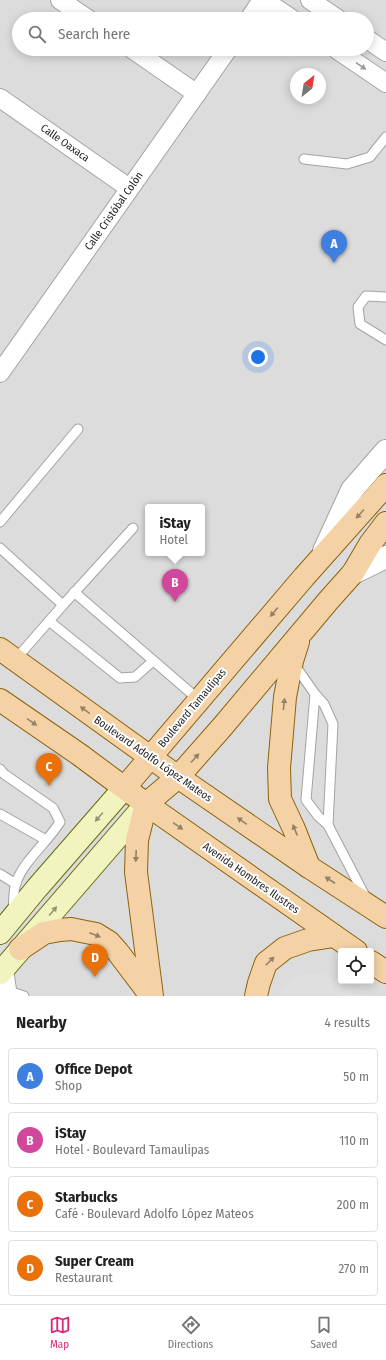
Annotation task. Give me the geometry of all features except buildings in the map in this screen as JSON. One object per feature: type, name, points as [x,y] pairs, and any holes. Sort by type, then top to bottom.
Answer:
[{"type":"main road","name":"Boulevard Tamaulipas","points":[[6,926],[322,556],[386,485]]},
{"type":"main road","points":[[7,985],[20,949],[146,804],[178,777],[223,726],[353,573],[370,544],[386,523]]},
{"type":"main road","points":[[300,635],[292,661],[285,697],[279,768],[280,799],[309,867],[378,911]]},
{"type":"main road","name":"Boulevard Adolfo López Mateos","points":[[7,654],[150,758],[309,867]]},
{"type":"main road","points":[[0,700],[125,787],[146,804]]},
{"type":"main road","points":[[146,804],[137,840],[136,872],[151,996]]},
{"type":"main road","name":"Avenida Hombres Ilustres","points":[[146,804],[352,948]]},
{"type":"main road","points":[[20,949],[44,934],[60,930],[71,928],[96,934],[109,942],[117,951],[151,996]]},
{"type":"main road","points":[[256,996],[266,963],[285,948],[308,940],[334,936]]},
{"type":"main road","points":[[374,964],[386,972]]},
{"type":"street","points":[[60,0],[78,12]]},
{"type":"street","points":[[254,12],[263,0],[281,12]]},
{"type":"street","points":[[310,0],[328,12]]},
{"type":"street","points":[[374,44],[386,52]]},
{"type":"street","points":[[142,56],[197,94]]},
{"type":"street","name":"Calle Cristóbal Colón","points":[[0,373],[223,56]]},
{"type":"street","points":[[347,56],[386,83]]},
{"type":"street","name":"Calle Oaxaca","points":[[0,98],[129,188]]},
{"type":"street","points":[[322,556],[352,490],[386,451]]},
{"type":"street","points":[[353,573],[386,557]]},
{"type":"lane","points":[[304,159],[347,164],[370,157],[386,137]]},
{"type":"lane","points":[[386,297],[366,296],[358,307],[360,324],[386,340]]},
{"type":"lane","points":[[0,522],[78,429]]},
{"type":"lane","points":[[7,654],[49,620],[133,528]]},
{"type":"lane","points":[[0,548],[62,605]]},
{"type":"lane","points":[[74,592],[199,700]]},
{"type":"lane","points":[[49,620],[120,678],[135,677],[153,661]]},
{"type":"lane","points":[[292,661],[315,694],[324,704],[333,724],[328,825]]},
{"type":"lane","points":[[315,694],[306,800],[318,816],[328,825],[378,911]]},
{"type":"lane","points":[[0,769],[4,774],[53,808],[60,822],[22,870],[16,884],[6,926]]},
{"type":"lane","points":[[0,814],[46,840]]},
{"type":"lane","points":[[0,874],[16,884]]},
{"type":"shaded area","points":[[0,0],[386,0],[386,996],[0,996]]},
{"type":"shaded area","points":[[309,974],[324,974],[356,996],[278,996],[283,987],[295,978]]},
{"type":"place","name":"Office Depot","points":[[334,263]]},
{"type":"place","name":"iStay","points":[[175,602]]},
{"type":"place","name":"Starbucks","points":[[49,786]]},
{"type":"place","name":"Super Cream","points":[[95,977]]}]
